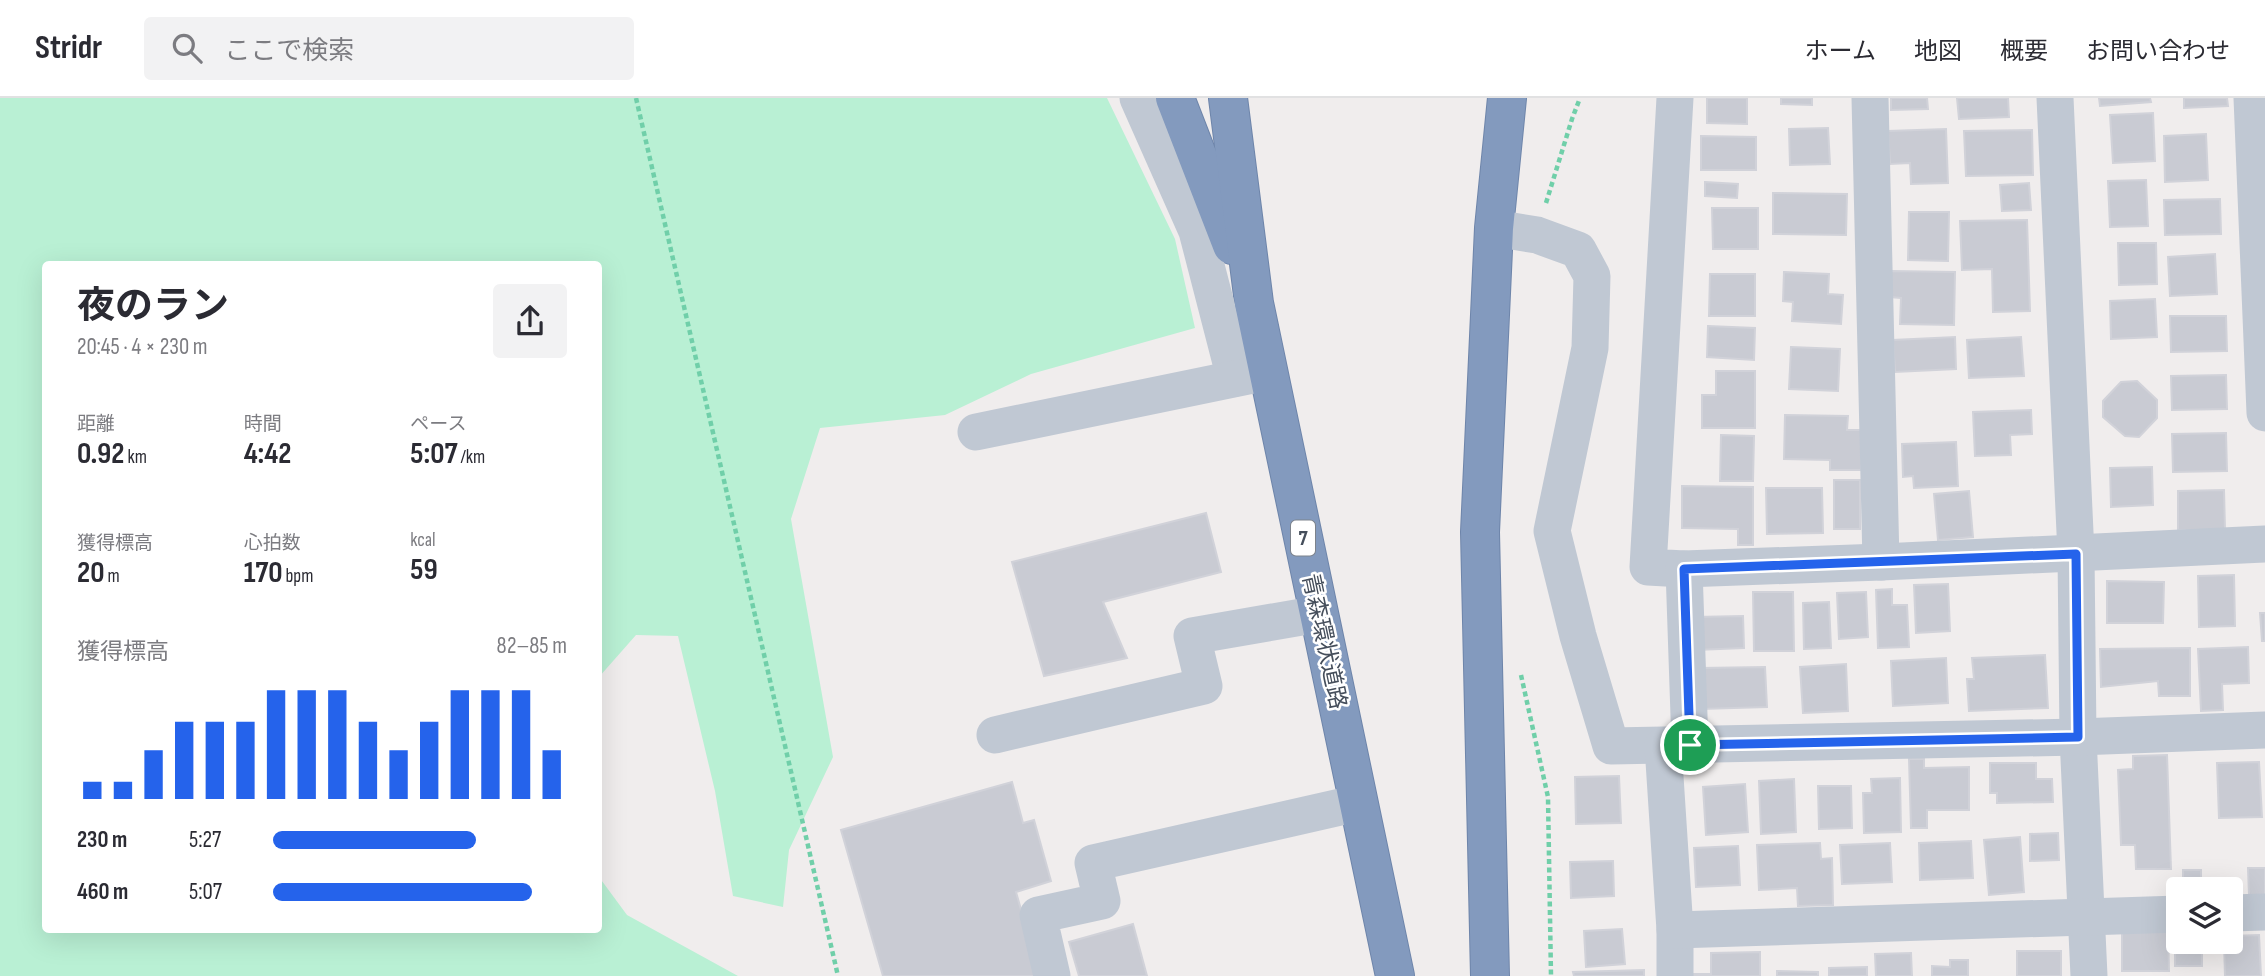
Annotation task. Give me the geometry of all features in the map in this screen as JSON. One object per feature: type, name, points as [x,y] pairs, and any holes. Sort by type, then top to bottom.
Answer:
[{"type":"highway","points":[[1175,98],[1254,303]]},
{"type":"highway","name":"青森環状道路","points":[[1228,98],[1254,303],[1252,375],[1319,614],[1391,975]]},
{"type":"highway","points":[[1490,976],[1480,532],[1494,228],[1507,98]]},
{"type":"street","points":[[976,432],[1252,375],[1197,232],[1138,98]]},
{"type":"street","points":[[1675,98],[1648,567],[1684,569],[1881,562],[2265,544]]},
{"type":"street","points":[[1870,98],[1881,562]]},
{"type":"street","points":[[2055,98],[2076,554],[2078,737],[2089,976]]},
{"type":"street","points":[[2252,98],[2265,413]]},
{"type":"street","points":[[1494,228],[1537,235],[1578,250],[1592,276],[1590,348],[1552,531],[1578,636],[1611,746],[2078,737],[2265,730]]},
{"type":"street","points":[[1675,976],[1676,745],[1684,569]]},
{"type":"street","points":[[995,735],[1204,686],[1192,636],[1319,614]]},
{"type":"street","points":[[1052,976],[1038,915],[1102,901],[1093,863],[1358,803]]},
{"type":"street","points":[[2243,913],[2265,912]]},
{"type":"street","points":[[1675,930],[2166,915]]},
{"type":"path","points":[[636,98],[838,976]]},
{"type":"green space","points":[[0,98],[1107,98],[1175,239],[1195,328],[1031,374],[945,415],[820,428],[791,519],[833,757],[789,850],[783,907],[733,896],[715,791],[678,636],[636,635],[602,674],[602,261],[42,261],[42,933],[602,933],[602,881],[627,915],[738,976],[0,976]]},
{"type":"building","points":[[1707,98],[1747,98],[1747,124],[1707,123]]},
{"type":"building","points":[[1781,98],[1812,98],[1812,105],[1781,104]]},
{"type":"building","points":[[1891,98],[1927,98],[1928,109],[1891,110]]},
{"type":"building","points":[[1957,98],[2008,98],[2009,117],[1959,119]]},
{"type":"building","points":[[2099,98],[2150,98],[2151,102],[2100,106]]},
{"type":"building","points":[[2184,98],[2227,98],[2228,106],[2184,108]]},
{"type":"building","points":[[2153,113],[2155,161],[2113,163],[2110,115]]},
{"type":"building","points":[[1828,128],[1830,164],[1790,165],[1789,129]]},
{"type":"building","points":[[1946,129],[1948,183],[1911,184],[1910,163],[1890,164],[1888,131]]},
{"type":"building","points":[[2032,130],[2033,175],[1966,176],[1964,131]]},
{"type":"building","points":[[2206,134],[2208,180],[2165,182],[2164,136]]},
{"type":"building","points":[[1701,136],[1756,137],[1756,170],[1701,170]]},
{"type":"building","points":[[2146,180],[2148,226],[2110,227],[2108,181]]},
{"type":"building","points":[[1705,182],[1738,184],[1737,198],[1705,196]]},
{"type":"building","points":[[2029,183],[2031,210],[2002,211],[2000,185]]},
{"type":"building","points":[[1773,193],[1847,194],[1846,235],[1773,234]]},
{"type":"building","points":[[2220,199],[2221,234],[2165,235],[2164,200]]},
{"type":"building","points":[[1712,208],[1758,208],[1758,249],[1713,249]]},
{"type":"building","points":[[1909,212],[1949,212],[1948,261],[1908,260]]},
{"type":"building","points":[[2027,220],[2030,311],[1993,312],[1992,269],[1962,270],[1960,221]]},
{"type":"building","points":[[2118,243],[2156,243],[2157,284],[2119,285]]},
{"type":"building","points":[[2215,254],[2217,294],[2170,296],[2168,257]]},
{"type":"building","points":[[1891,271],[1955,272],[1954,325],[1900,324],[1901,298],[1890,297]]},
{"type":"building","points":[[1784,272],[1829,274],[1828,294],[1843,295],[1841,324],[1792,321],[1793,302],[1783,301]]},
{"type":"building","points":[[1710,274],[1755,274],[1755,316],[1709,316]]},
{"type":"building","points":[[2155,299],[2157,337],[2111,339],[2110,301]]},
{"type":"building","points":[[2170,316],[2226,316],[2227,351],[2171,352]]},
{"type":"building","points":[[1708,326],[1755,328],[1754,360],[1707,357]]},
{"type":"building","points":[[1955,337],[1956,369],[1895,372],[1893,340]]},
{"type":"building","points":[[2021,337],[2024,376],[1969,378],[1967,340]]},
{"type":"building","points":[[1791,347],[1840,349],[1838,391],[1789,389]]},
{"type":"building","points":[[1716,371],[1755,371],[1755,428],[1702,428],[1702,395],[1716,395]]},
{"type":"building","points":[[2226,375],[2227,409],[2172,410],[2171,376]]},
{"type":"building","points":[[2137,381],[2157,400],[2157,418],[2139,437],[2125,436],[2103,417],[2103,401],[2121,382]]},
{"type":"building","points":[[2031,410],[2032,434],[2010,435],[2011,455],[1975,456],[1973,412]]},
{"type":"building","points":[[1785,415],[1848,416],[1847,430],[1861,430],[1861,470],[1830,470],[1830,460],[1784,459]]},
{"type":"building","points":[[2226,433],[2227,471],[2173,472],[2172,434]]},
{"type":"building","points":[[1721,435],[1754,436],[1753,481],[1720,481]]},
{"type":"building","points":[[1956,442],[1958,486],[1914,488],[1913,476],[1903,477],[1902,444]]},
{"type":"building","points":[[2152,467],[2153,505],[2111,507],[2110,468]]},
{"type":"building","points":[[1834,480],[1860,480],[1860,529],[1834,529]]},
{"type":"building","points":[[1682,486],[1753,487],[1753,545],[1738,545],[1738,529],[1682,528]]},
{"type":"building","points":[[1766,488],[1822,488],[1823,533],[1767,534]]},
{"type":"building","points":[[2224,490],[2225,530],[2178,530],[2178,491]]},
{"type":"building","points":[[1969,491],[1973,537],[1938,540],[1934,494]]},
{"type":"building","points":[[1206,513],[1221,572],[1103,602],[1127,658],[1044,676],[1012,562]]},
{"type":"building","points":[[2234,575],[2235,626],[2199,627],[2198,576]]},
{"type":"building","points":[[2107,581],[2164,582],[2163,623],[2107,623]]},
{"type":"building","points":[[1948,584],[1950,631],[1916,633],[1914,585]]},
{"type":"building","points":[[1892,589],[1892,605],[1907,605],[1909,647],[1878,648],[1876,590]]},
{"type":"building","points":[[1753,592],[1793,592],[1794,651],[1754,651]]},
{"type":"building","points":[[1866,592],[1868,637],[1839,639],[1837,593]]},
{"type":"building","points":[[1829,602],[1831,648],[1804,649],[1803,603]]},
{"type":"building","points":[[2260,613],[2265,613],[2265,641],[2262,641]]},
{"type":"building","points":[[1743,616],[1744,648],[1696,650],[1695,617]]},
{"type":"building","points":[[2248,647],[2249,683],[2222,684],[2223,710],[2201,711],[2198,649]]},
{"type":"building","points":[[2190,648],[2190,696],[2159,696],[2158,681],[2101,687],[2100,649]]},
{"type":"building","points":[[2045,655],[2048,708],[1969,711],[1967,679],[1974,679],[1972,658]]},
{"type":"building","points":[[1946,658],[1948,703],[1893,706],[1891,661]]},
{"type":"building","points":[[1846,664],[1848,711],[1803,713],[1800,667]]},
{"type":"building","points":[[1765,667],[1767,707],[1701,709],[1700,668]]},
{"type":"building","points":[[2167,755],[2171,869],[2136,869],[2135,845],[2121,845],[2118,770],[2133,769],[2133,756]]},
{"type":"building","points":[[1909,759],[1924,759],[1924,768],[1969,767],[1969,810],[1927,810],[1927,828],[1911,828]]},
{"type":"building","points":[[2259,762],[2262,817],[2219,818],[2217,763]]},
{"type":"building","points":[[1990,763],[2036,763],[2036,779],[2052,779],[2053,802],[1997,803],[1997,793],[1990,793]]},
{"type":"building","points":[[1619,776],[1621,823],[1576,824],[1575,777]]},
{"type":"building","points":[[1900,778],[1901,832],[1864,833],[1863,793],[1872,793],[1871,779]]},
{"type":"building","points":[[1794,779],[1796,832],[1761,834],[1759,781]]},
{"type":"building","points":[[1012,782],[1023,823],[1034,820],[1051,881],[1016,892],[1040,976],[883,976],[841,830]]},
{"type":"building","points":[[1745,784],[1748,832],[1706,835],[1703,787]]},
{"type":"building","points":[[1818,786],[1851,786],[1852,828],[1819,829]]},
{"type":"building","points":[[2058,833],[2059,860],[2030,861],[2030,834]]},
{"type":"building","points":[[2020,837],[2024,892],[1989,895],[1984,840]]},
{"type":"building","points":[[1971,841],[1973,878],[1920,880],[1919,843]]},
{"type":"building","points":[[1820,843],[1821,859],[1832,858],[1833,905],[1798,906],[1797,888],[1759,890],[1757,845]]},
{"type":"building","points":[[1890,843],[1892,882],[1842,884],[1840,845]]},
{"type":"building","points":[[1738,846],[1740,885],[1696,887],[1694,848]]},
{"type":"building","points":[[1613,861],[1614,896],[1571,898],[1570,862]]},
{"type":"building","points":[[2248,868],[2265,868],[2265,895],[2249,895]]},
{"type":"building","points":[[2183,870],[2201,870],[2201,877],[2183,877]]},
{"type":"building","points":[[1133,924],[1147,976],[1079,976],[1069,942]]},
{"type":"building","points":[[1622,929],[1625,964],[1586,967],[1584,931]]},
{"type":"building","points":[[2122,929],[2166,930],[2169,971],[2122,971]]},
{"type":"building","points":[[2259,935],[2261,976],[2225,976],[2224,954],[2243,954],[2243,936]]},
{"type":"building","points":[[2017,951],[2061,951],[2061,976],[2017,976]]},
{"type":"building","points":[[1760,952],[1760,976],[1690,976],[1711,974],[1711,953]]},
{"type":"building","points":[[1911,953],[1912,976],[1876,976],[1875,954]]},
{"type":"building","points":[[2175,954],[2202,954],[2202,966],[2175,966]]},
{"type":"building","points":[[1950,960],[1968,960],[1968,976],[1932,976],[1932,966],[1950,967]]},
{"type":"building","points":[[1867,967],[1867,976],[1829,976],[1829,968]]},
{"type":"building","points":[[1644,970],[1644,976],[1574,976],[1573,972]]},
{"type":"building","points":[[1777,971],[1818,972],[1818,976],[1777,976]]},
{"type":"route","points":[[2076,554],[2078,737],[1690,745],[1684,569],[2076,554]]}]
